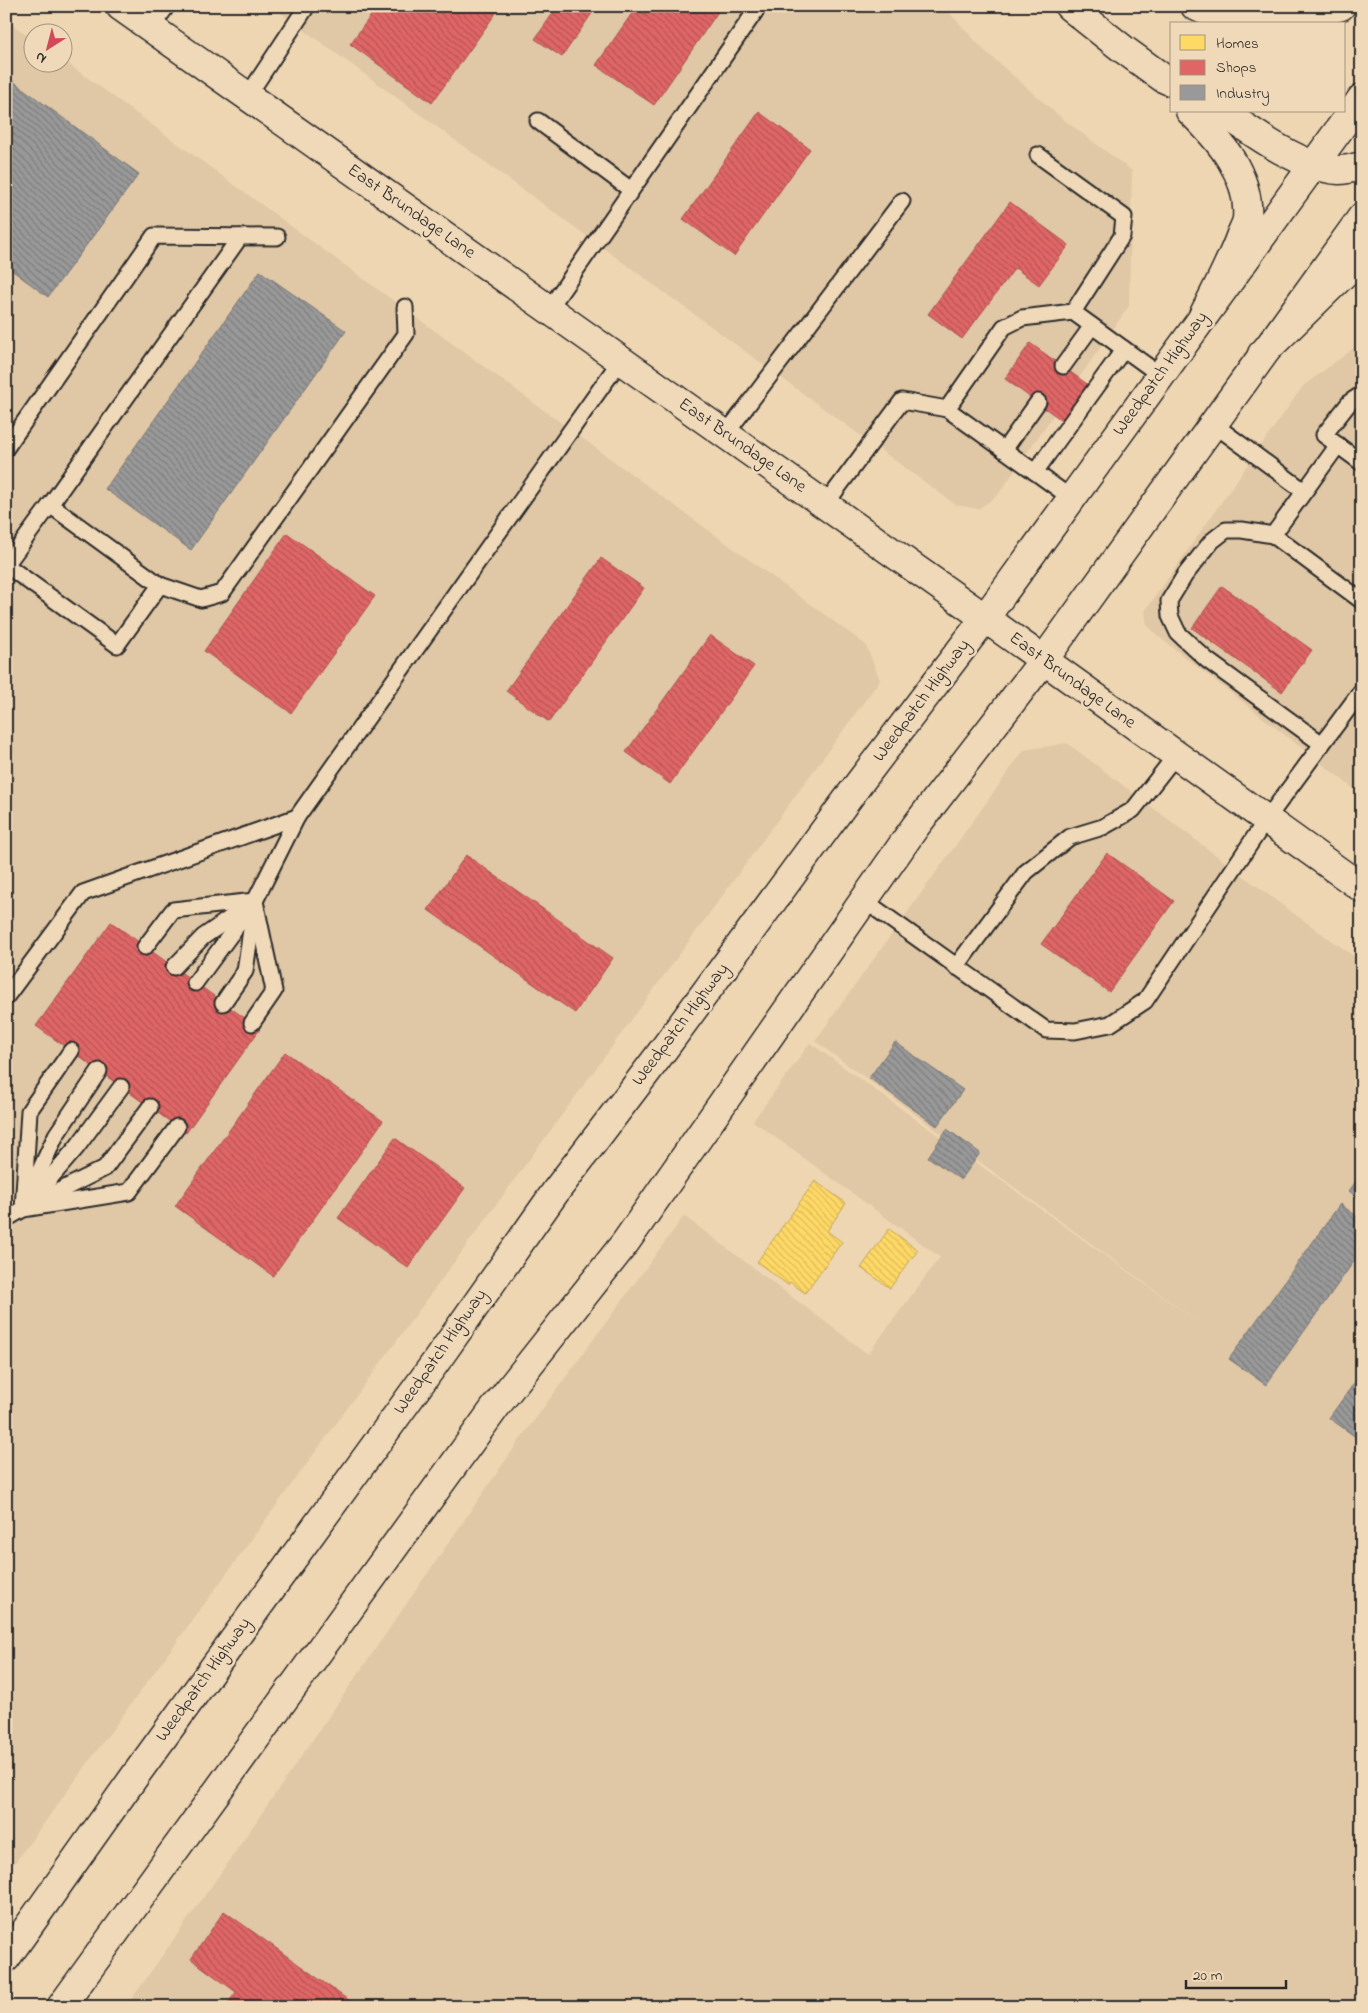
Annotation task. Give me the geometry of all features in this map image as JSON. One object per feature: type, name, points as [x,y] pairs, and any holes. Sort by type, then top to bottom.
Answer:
[{"type":"main road","name":"East Brundage Lane","points":[[120,6],[985,618],[1362,888]]},
{"type":"main road","points":[[1069,6],[1094,28],[1169,83]]},
{"type":"main road","points":[[1195,6],[1231,17],[1264,21],[1322,13],[1341,6]]},
{"type":"main road","name":"Weedpatch Highway","points":[[6,1958],[137,1773],[435,1363],[556,1191],[658,1057],[860,782],[985,618],[1362,98]]},
{"type":"main road","points":[[1191,112],[1206,127],[1234,164],[1245,190],[1247,220],[1236,248],[1203,316]]},
{"type":"main road","points":[[1223,112],[1275,147],[1313,164],[1339,170],[1362,166]]},
{"type":"main road","points":[[61,2007],[497,1405],[625,1243],[915,827],[1043,660],[1362,217]]},
{"type":"main road","points":[[1262,354],[1362,256]]},
{"type":"lane","points":[[151,28],[167,6]]},
{"type":"lane","points":[[247,97],[307,6]]},
{"type":"lane","points":[[549,309],[759,6]]},
{"type":"lane","points":[[538,121],[631,190]]},
{"type":"lane","points":[[1038,155],[1124,217],[1122,236],[1073,312]]},
{"type":"lane","points":[[725,435],[902,201]]},
{"type":"lane","points":[[6,448],[154,236],[277,237]]},
{"type":"lane","points":[[160,585],[117,645],[6,565],[240,237]]},
{"type":"lane","points":[[50,505],[160,585],[201,599],[222,593],[406,334],[405,307]]},
{"type":"lane","points":[[947,409],[1004,327],[1022,318],[1073,312],[1160,375]]},
{"type":"lane","points":[[1063,366],[1092,326]]},
{"type":"lane","points":[[1035,472],[1124,349]]},
{"type":"lane","points":[[195,983],[255,900],[297,817],[620,361]]},
{"type":"lane","points":[[1362,394],[1350,402],[1324,435],[1362,463]]},
{"type":"lane","points":[[825,505],[902,401],[947,409],[1071,498]]},
{"type":"lane","points":[[1004,450],[1038,402]]},
{"type":"lane","points":[[1212,423],[1304,491]]},
{"type":"lane","points":[[1273,536],[1338,445]]},
{"type":"lane","points":[[1322,744],[1207,660],[1178,632],[1170,616],[1169,601],[1185,575],[1212,541],[1226,530],[1242,530],[1273,536],[1362,601]]},
{"type":"lane","points":[[865,901],[1046,1030],[1075,1031],[1110,1024],[1145,1001],[1266,820],[1362,690]]},
{"type":"lane","points":[[956,967],[1026,872],[1070,836],[1103,827],[1133,810],[1176,755]]},
{"type":"lane","points":[[6,997],[83,893],[297,817]]},
{"type":"lane","points":[[145,946],[173,910],[255,900]]},
{"type":"lane","points":[[174,967],[203,938],[255,900]]},
{"type":"lane","points":[[223,1003],[244,971],[255,900]]},
{"type":"lane","points":[[252,1023],[274,991],[255,900]]},
{"type":"lane","points":[[23,1209],[29,1111],[71,1051]]},
{"type":"lane","points":[[23,1209],[56,1135],[99,1071]]},
{"type":"lane","points":[[23,1209],[77,1147],[121,1086]]},
{"type":"lane","points":[[6,1219],[105,1168],[150,1107]]},
{"type":"lane","points":[[23,1209],[129,1192],[178,1127]]},
{"type":"shaded area","points":[[271,6],[943,6],[983,49],[1059,116],[1132,171],[1129,306],[997,496],[978,509],[956,505]]},
{"type":"shaded area","points":[[6,20],[22,32],[22,72],[72,72],[72,67],[866,645],[880,680],[6,1875]]},
{"type":"shaded area","points":[[1362,342],[1362,795],[1159,637],[1147,625],[1145,611],[1303,386]]},
{"type":"shaded area","points":[[1067,743],[1286,908],[1362,962],[1362,2007],[126,2007],[519,1441],[684,1216],[868,1354],[940,1257],[753,1121],[810,1043],[1213,1333],[815,1041],[1024,750]]},
{"type":"building: Homes","points":[[815,1181],[846,1203],[827,1231],[842,1242],[805,1293],[790,1282],[788,1285],[757,1262]]},
{"type":"building: Homes","points":[[889,1229],[918,1250],[890,1288],[861,1268]]},
{"type":"building: Shops","points":[[378,6],[501,6],[432,103],[350,44]]},
{"type":"building: Shops","points":[[558,6],[597,6],[562,57],[535,39]]},
{"type":"building: Shops","points":[[637,6],[722,6],[654,105],[596,65]]},
{"type":"building: Shops","points":[[759,112],[810,149],[734,256],[683,219]]},
{"type":"building: Shops","points":[[1010,202],[1069,245],[1039,285],[1015,268],[962,339],[928,314]]},
{"type":"building: Shops","points":[[1030,343],[1090,386],[1064,422],[1005,379]]},
{"type":"building: Shops","points":[[287,533],[375,596],[291,713],[204,651]]},
{"type":"building: Shops","points":[[601,558],[644,588],[549,722],[506,691]]},
{"type":"building: Shops","points":[[1222,586],[1312,650],[1282,692],[1192,628]]},
{"type":"building: Shops","points":[[710,635],[754,666],[670,784],[626,752]]},
{"type":"building: Shops","points":[[1107,853],[1174,901],[1109,992],[1041,944]]},
{"type":"building: Shops","points":[[466,855],[613,958],[575,1013],[428,910]]},
{"type":"building: Shops","points":[[111,922],[260,1029],[186,1133],[36,1026]]},
{"type":"building: Shops","points":[[285,1052],[383,1121],[273,1276],[175,1206]]},
{"type":"building: Shops","points":[[395,1138],[465,1188],[408,1268],[338,1218]]},
{"type":"building: Shops","points":[[224,1911],[358,2007],[225,2007],[236,1992],[191,1959]]},
{"type":"building: Industry","points":[[6,76],[139,174],[48,297],[6,266]]},
{"type":"building: Industry","points":[[260,271],[346,331],[191,550],[105,489]]},
{"type":"building: Industry","points":[[895,1042],[963,1090],[937,1126],[869,1078]]},
{"type":"building: Industry","points":[[947,1129],[980,1153],[961,1180],[928,1157]]},
{"type":"building: Industry","points":[[1359,1177],[1362,1179],[1361,1200],[1349,1191]]},
{"type":"building: Industry","points":[[1340,1204],[1362,1220],[1362,1250],[1266,1385],[1229,1359]]},
{"type":"building: Industry","points":[[1362,1372],[1362,1437],[1360,1440],[1329,1418]]}]
